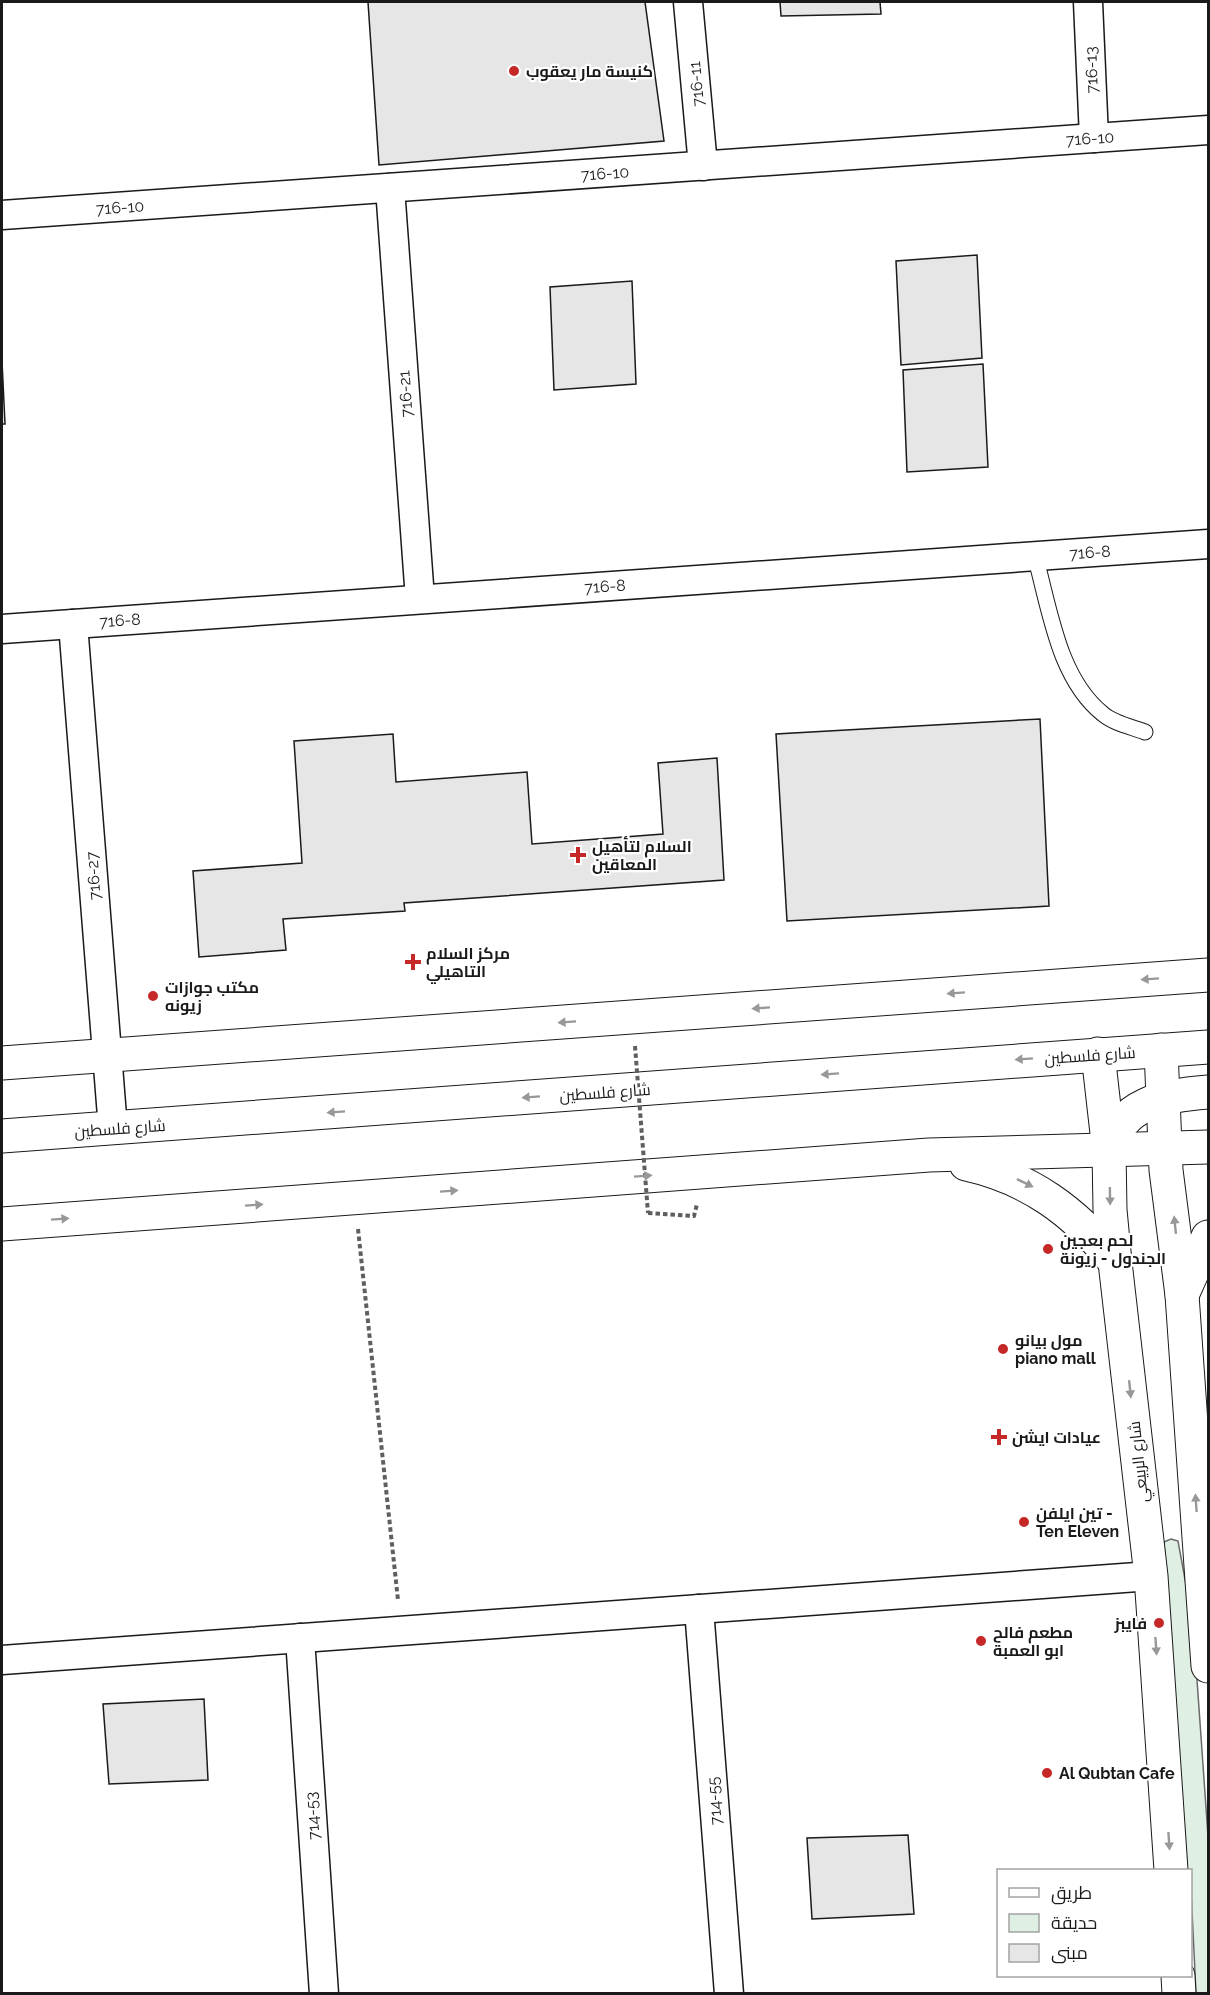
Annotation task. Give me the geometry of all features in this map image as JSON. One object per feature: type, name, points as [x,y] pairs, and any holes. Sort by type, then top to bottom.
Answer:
[{"type":"main road","points":[[2,1063],[1209,975]]},
{"type":"main road","name":"شارع فلسطين","points":[[2,1136],[1209,1047]]},
{"type":"main road","points":[[1161,1050],[1164,1149],[1182,1295],[1205,1575],[1209,1666]]},
{"type":"main road","name":"شارع الربيعي","points":[[1098,1054],[1109,1150],[1110,1210],[1115,1262],[1151,1576],[1171,1869]]},
{"type":"main road","points":[[1109,1150],[1120,1123],[1131,1113],[1163,1100],[1209,1092]]},
{"type":"main road","points":[[2,1224],[929,1155],[1209,1147]]},
{"type":"main road","points":[[929,1155],[992,1170],[1037,1189],[1079,1221],[1115,1262]]},
{"type":"main road","points":[[1182,1295],[1209,1237]]},
{"type":"main road","points":[[1178,1977],[1179,1994]]},
{"type":"street","name":"716-11","points":[[688,2],[703,166]]},
{"type":"street","name":"716-13","points":[[1088,2],[1094,138]]},
{"type":"street","name":"716-10","points":[[2,215],[1209,130]]},
{"type":"street","name":"716-21","points":[[390,188],[420,599]]},
{"type":"street","name":"716-8","points":[[2,629],[1209,544]]},
{"type":"street","name":"716-27","points":[[73,624],[113,1129]]},
{"type":"street","points":[[2,1660],[1151,1576]]},
{"type":"street","name":"714-55","points":[[699,1609],[729,1994]]},
{"type":"street","name":"714-53","points":[[300,1638],[324,1994]]},
{"type":"lane","points":[[1035,556],[1063,654],[1078,690],[1104,716],[1145,732]]},
{"type":"path","points":[[635,1046],[648,1213],[694,1216]]},
{"type":"path","points":[[355,1198],[401,1631]]},
{"type":"green space","points":[[1171,1539],[1178,1541],[1193,1623],[1208,1836],[1208,1993],[1196,1993],[1192,1869],[1187,1869],[1164,1542]]},
{"type":"building","name":"كنيسة مار يعقوب","points":[[368,2],[645,2],[664,141],[379,165]]},
{"type":"building","points":[[780,2],[880,2],[881,14],[781,16]]},
{"type":"building","points":[[977,255],[982,358],[901,365],[896,261]]},
{"type":"building","points":[[632,281],[636,384],[554,390],[550,287]]},
{"type":"building","points":[[2,361],[5,424],[2,424]]},
{"type":"building","points":[[983,364],[988,467],[907,472],[903,370]]},
{"type":"building","points":[[1040,719],[1049,906],[787,921],[776,734]]},
{"type":"building","points":[[393,734],[396,782],[527,772],[532,844],[663,834],[658,763],[717,758],[724,880],[404,903],[405,911],[283,919],[286,950],[199,957],[193,871],[302,863],[294,741]]},
{"type":"building","points":[[204,1699],[208,1780],[109,1784],[103,1704]]},
{"type":"building","points":[[908,1835],[914,1914],[812,1919],[807,1838]]},
{"type":"place","name":"كنيسة مار يعقوب","points":[[514,71]]},
{"type":"place","name":"السلام لتأهيل المعاقين","points":[[578,855]]},
{"type":"place","name":"مركز السلام التاهيلي","points":[[413,962]]},
{"type":"place","name":"مكتب جوازات زيونه","points":[[153,996]]},
{"type":"place","name":"لحم بعجين الجندول - زيونة","points":[[1048,1249]]},
{"type":"place","name":"مول بيانو piano mall","points":[[1003,1349]]},
{"type":"place","name":"عيادات ايشن","points":[[999,1437]]},
{"type":"place","name":"تين ايلفن - Ten Eleven","points":[[1024,1522]]},
{"type":"place","name":"فايبز","points":[[1159,1623]]},
{"type":"place","name":"مطعم فالح ابو العمبة","points":[[981,1641]]},
{"type":"place","name":"Al Qubtan Cafe","points":[[1047,1773]]}]
